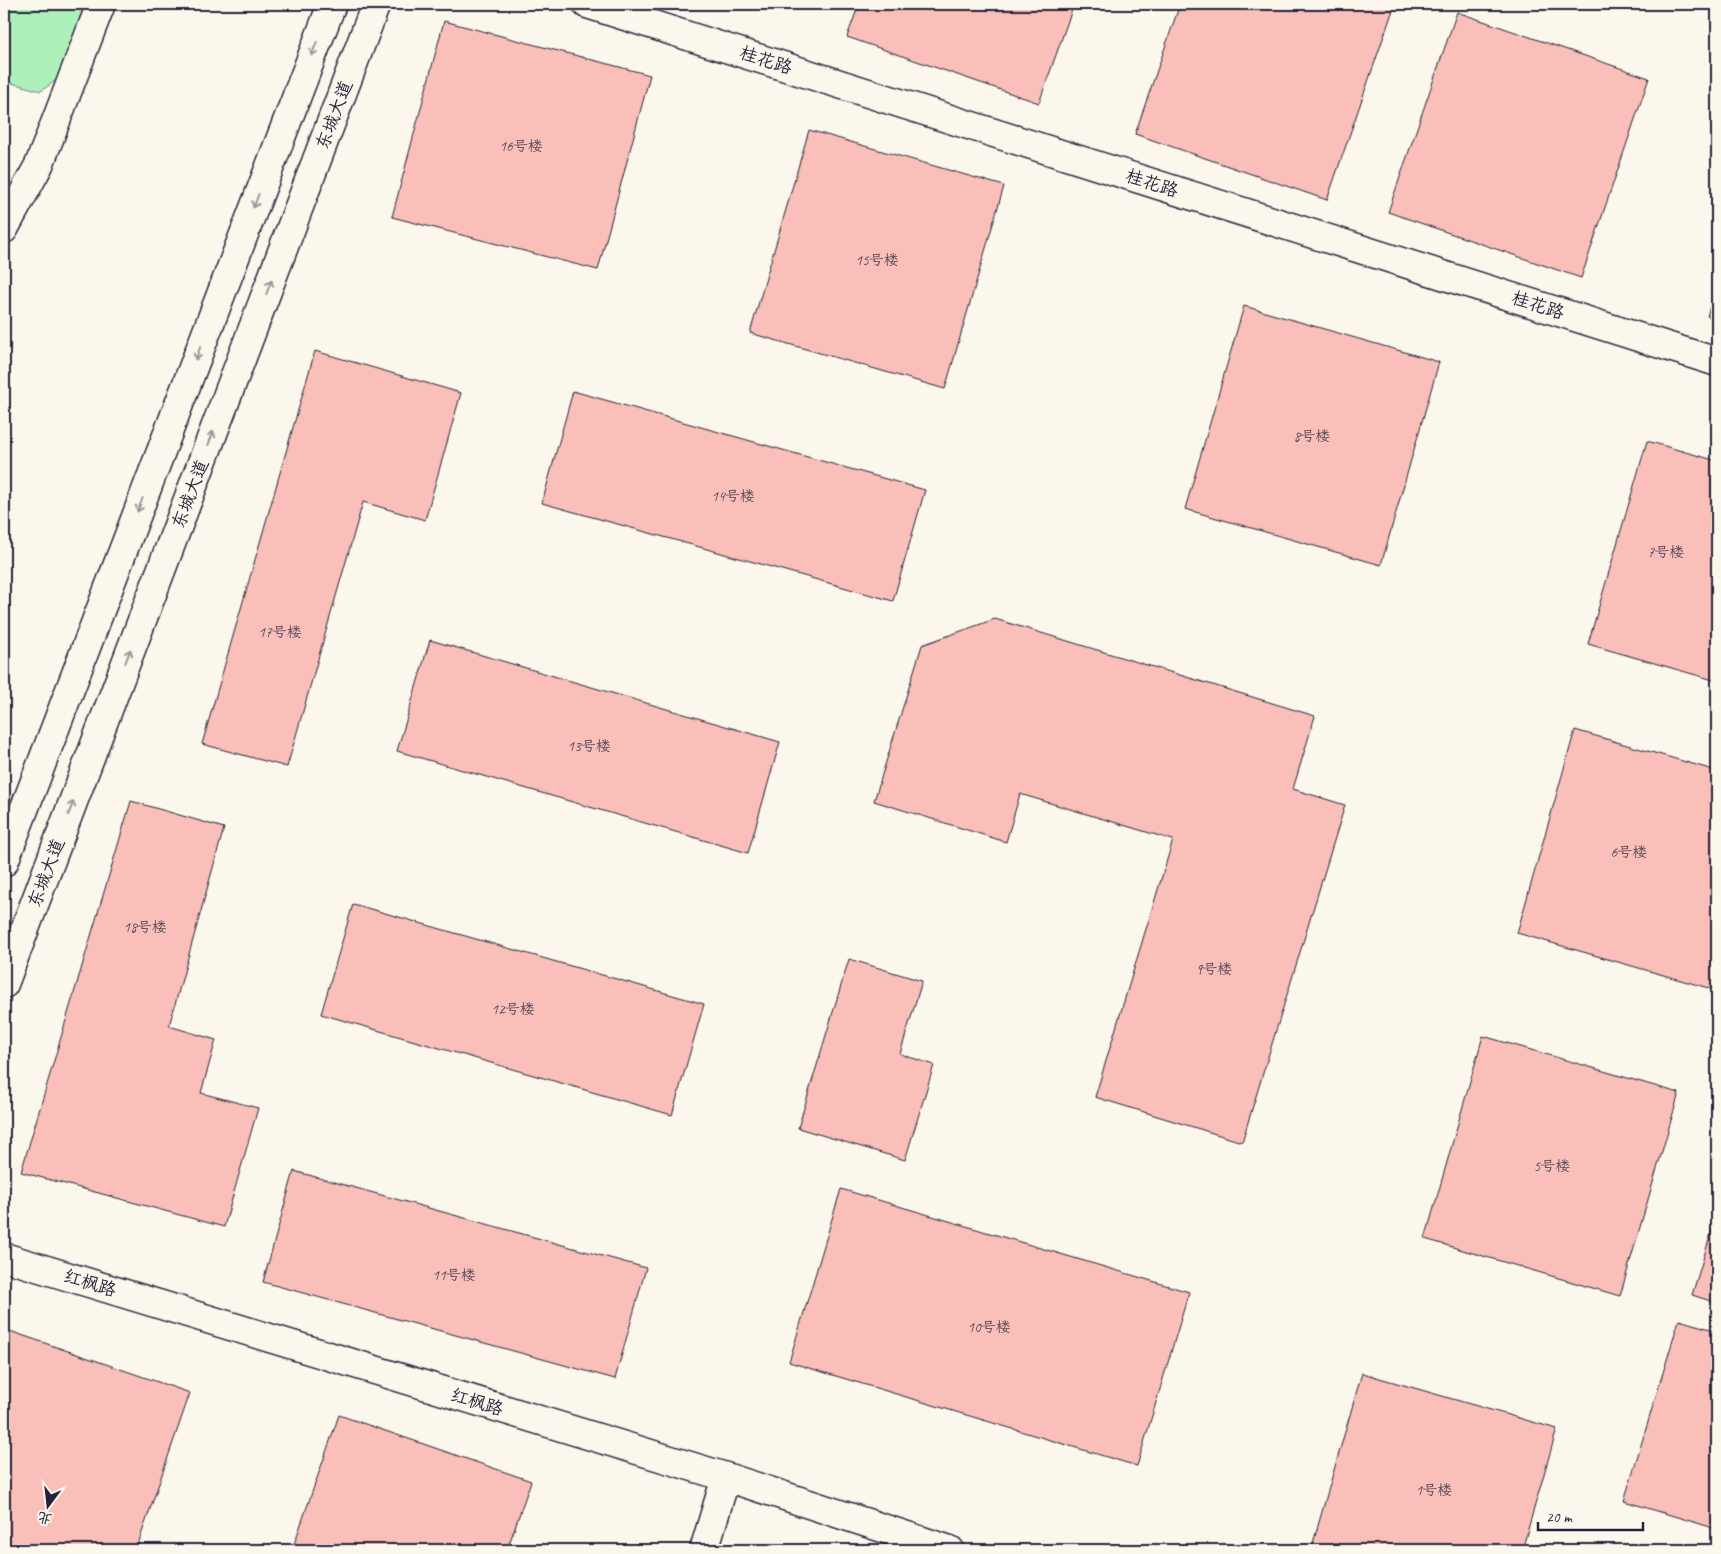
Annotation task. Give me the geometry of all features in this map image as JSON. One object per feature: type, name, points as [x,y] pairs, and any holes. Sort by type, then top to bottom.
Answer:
[{"type":"street","points":[[4,228],[39,166],[101,4]]},
{"type":"street","points":[[4,862],[332,4]]},
{"type":"street","name":"东城大道","points":[[4,984],[376,4]]},
{"type":"street","name":"桂花路","points":[[587,4],[1717,362]]},
{"type":"street","name":"红枫路","points":[[4,1257],[726,1477],[950,1550]]},
{"type":"street","points":[[704,1550],[726,1477]]},
{"type":"green space","points":[[4,4],[115,4],[84,60],[41,91],[4,81]]},
{"type":"building","points":[[859,4],[1074,4],[1039,103],[847,37]]},
{"type":"building","points":[[1180,4],[1395,4],[1327,200],[1135,134]]},
{"type":"building","points":[[1457,12],[1649,78],[1581,278],[1388,212]]},
{"type":"building","points":[[444,21],[650,75],[598,270],[392,217]]},
{"type":"building","points":[[809,130],[1004,186],[945,389],[750,333]]},
{"type":"building","points":[[1717,286],[1717,320],[1707,316]]},
{"type":"building","points":[[1244,306],[1439,362],[1381,565],[1185,509]]},
{"type":"building","points":[[315,351],[461,393],[425,520],[363,502],[287,767],[202,744]]},
{"type":"building","points":[[573,391],[925,490],[893,601],[542,503]]},
{"type":"building","points":[[1647,441],[1717,461],[1717,681],[1588,644]]},
{"type":"building","points":[[995,619],[1315,716],[1293,789],[1345,805],[1242,1142],[1095,1097],[1173,840],[1020,794],[1006,842],[874,801],[922,645]]},
{"type":"building","points":[[430,640],[780,742],[748,853],[397,751]]},
{"type":"building","points":[[1575,730],[1717,771],[1717,972],[1712,989],[1517,933]]},
{"type":"building","points":[[131,801],[224,828],[169,1026],[216,1040],[201,1093],[258,1108],[224,1227],[21,1172]]},
{"type":"building","points":[[353,904],[704,1004],[672,1115],[321,1014]]},
{"type":"building","points":[[849,959],[922,981],[900,1054],[934,1065],[905,1160],[798,1128]]},
{"type":"building","points":[[1483,1036],[1679,1093],[1620,1296],[1425,1239]]},
{"type":"building","points":[[294,1171],[646,1268],[615,1379],[263,1282]]},
{"type":"building","points":[[841,1189],[1189,1292],[1137,1466],[789,1362]]},
{"type":"building","points":[[1717,1214],[1717,1303],[1692,1295]]},
{"type":"building","points":[[1679,1320],[1717,1331],[1717,1529],[1624,1501]]},
{"type":"building","points":[[4,1329],[190,1393],[136,1550],[4,1550]]},
{"type":"building","points":[[1362,1373],[1557,1429],[1522,1550],[1311,1550]]},
{"type":"building","points":[[339,1415],[531,1481],[507,1550],[292,1550]]}]
